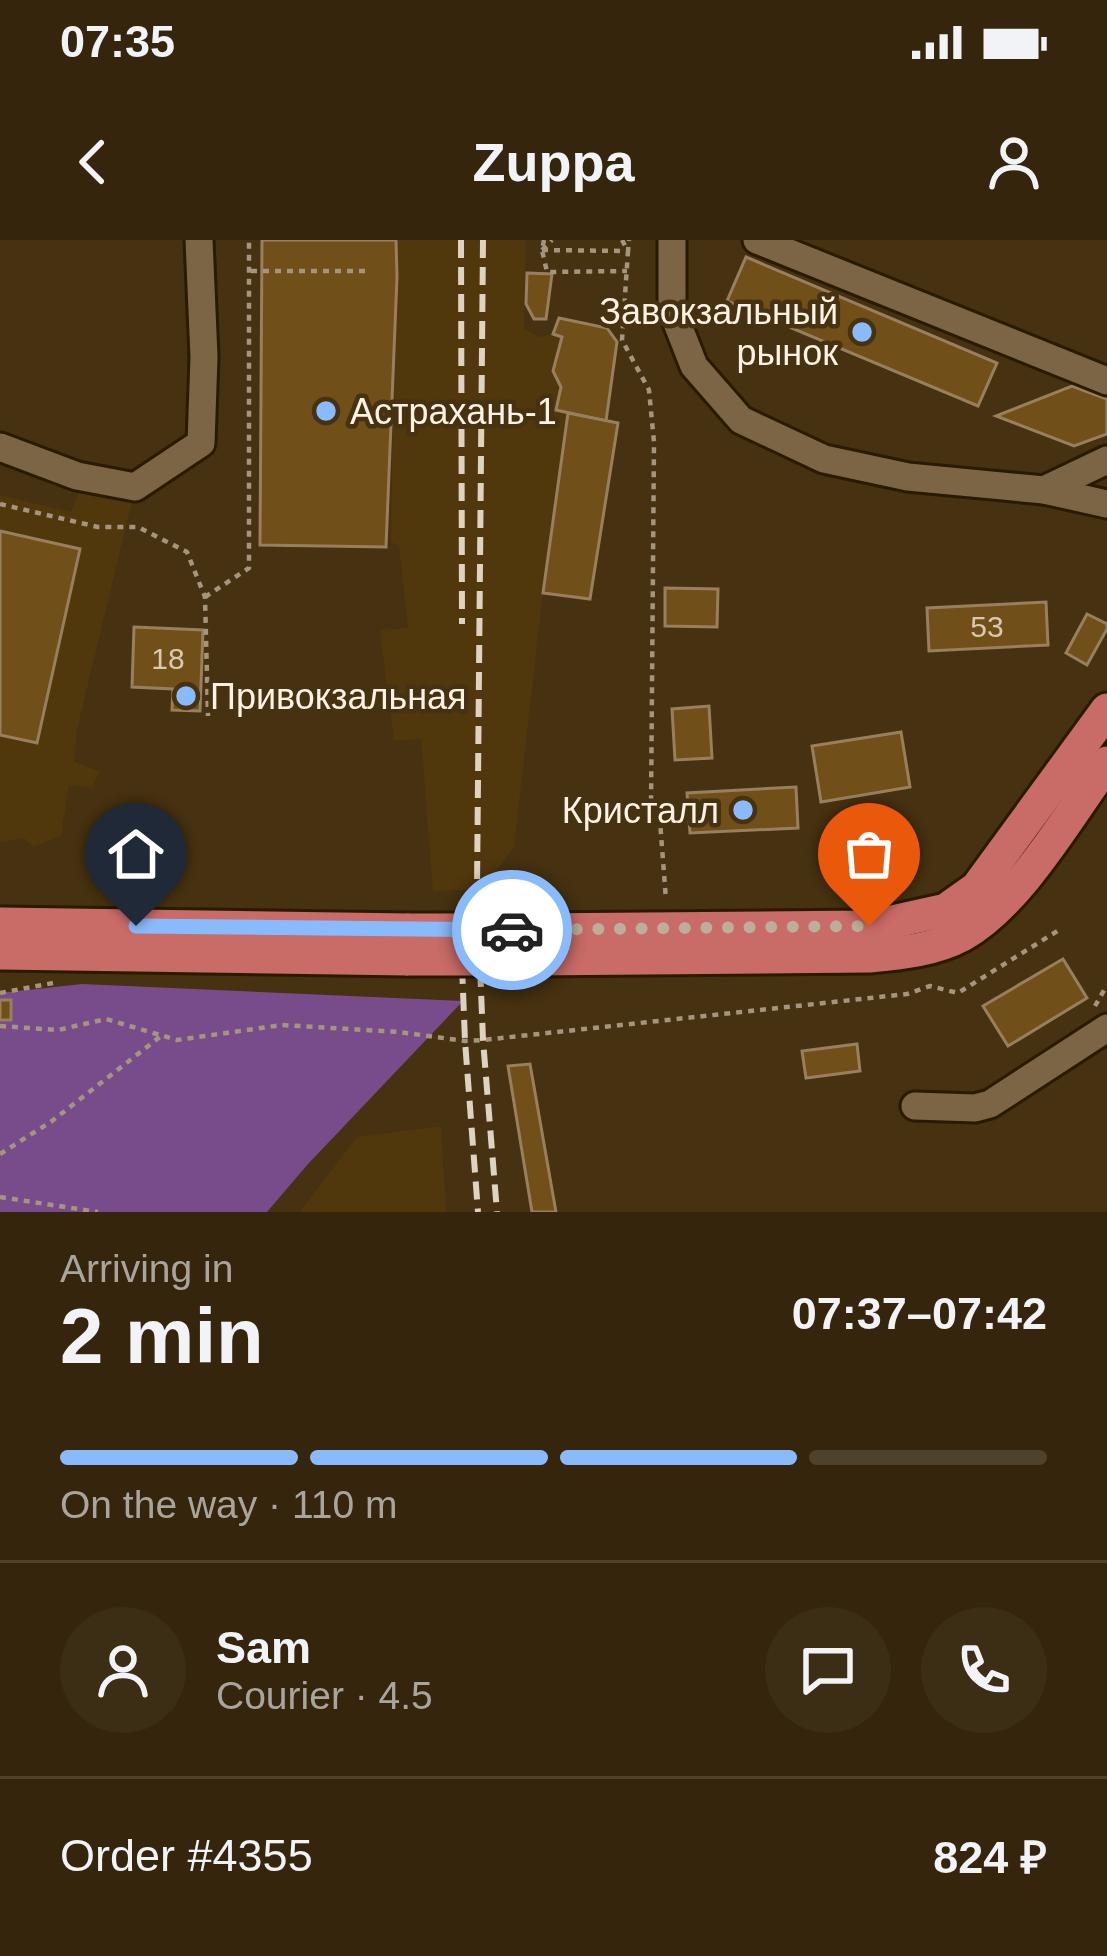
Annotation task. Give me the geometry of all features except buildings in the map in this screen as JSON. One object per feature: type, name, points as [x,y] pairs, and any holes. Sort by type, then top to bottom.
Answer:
[{"type":"main road","points":[[529,944],[869,926],[946,910],[976,888],[1107,710]]},
{"type":"main road","points":[[0,953],[529,944],[870,956],[915,951],[960,936],[995,910],[1022,881],[1107,763]]},
{"type":"main road","points":[[0,924],[408,945]]},
{"type":"street","points":[[0,447],[77,476],[135,487],[201,443],[204,357],[199,240]]},
{"type":"street","points":[[672,240],[672,310],[694,366],[741,420],[824,459],[908,477],[1044,490],[1107,504]]},
{"type":"street","points":[[757,240],[1107,381]]},
{"type":"street","points":[[1044,490],[1107,460]]},
{"type":"street","points":[[915,1106],[990,1104],[1099,1021]]},
{"type":"path","points":[[205,597],[248,568],[250,240]]},
{"type":"path","points":[[548,240],[542,250],[547,272],[627,272]]},
{"type":"path","points":[[626,240],[622,340],[649,390],[654,442],[651,809],[660,821],[667,912]]},
{"type":"path","points":[[542,250],[628,250]]},
{"type":"path","points":[[249,271],[371,271]]},
{"type":"path","points":[[0,504],[98,527],[138,527],[187,552],[205,597],[208,716]]},
{"type":"path","points":[[0,1026],[58,1030],[106,1019],[177,1040],[282,1025],[465,1041],[907,994],[930,986],[958,993],[1059,929]]},
{"type":"path","points":[[1099,1021],[1107,985]]},
{"type":"path","points":[[0,1154],[52,1121],[161,1036]]},
{"type":"path","points":[[0,1197],[98,1212]]},
{"type":"shaded area","points":[[395,240],[526,240],[524,329],[540,337],[562,337],[553,370],[561,387],[556,409],[568,413],[514,847],[497,870],[495,889],[433,891],[421,739],[394,741],[380,631],[408,627],[399,546],[391,542]]},
{"type":"shaded area","points":[[82,486],[133,497],[77,730],[74,762],[100,771],[92,788],[69,785],[61,836],[34,847],[24,838],[0,842],[0,495],[71,512]]},
{"type":"shaded area","points":[[82,984],[463,1001],[267,1212],[0,1212],[0,993]]},
{"type":"shaded area","points":[[441,1126],[446,1212],[300,1212],[357,1137]]},
{"type":"railway","points":[[461,240],[462,624]]},
{"type":"railway","points":[[483,240],[477,889],[497,1212]]},
{"type":"railway","points":[[462,966],[478,1212]]},
{"type":"way so far","points":[[512,930],[869,926]]},
{"type":"place","name":"Завокзальный рынок","points":[[862,332]]},
{"type":"place","name":"Астрахань-1","points":[[326,411]]},
{"type":"place","name":"Привокзальная","points":[[186,696]]},
{"type":"place","name":"Кристалл","points":[[743,810]]},
{"type":"route","points":[[136,926],[512,930]]}]
